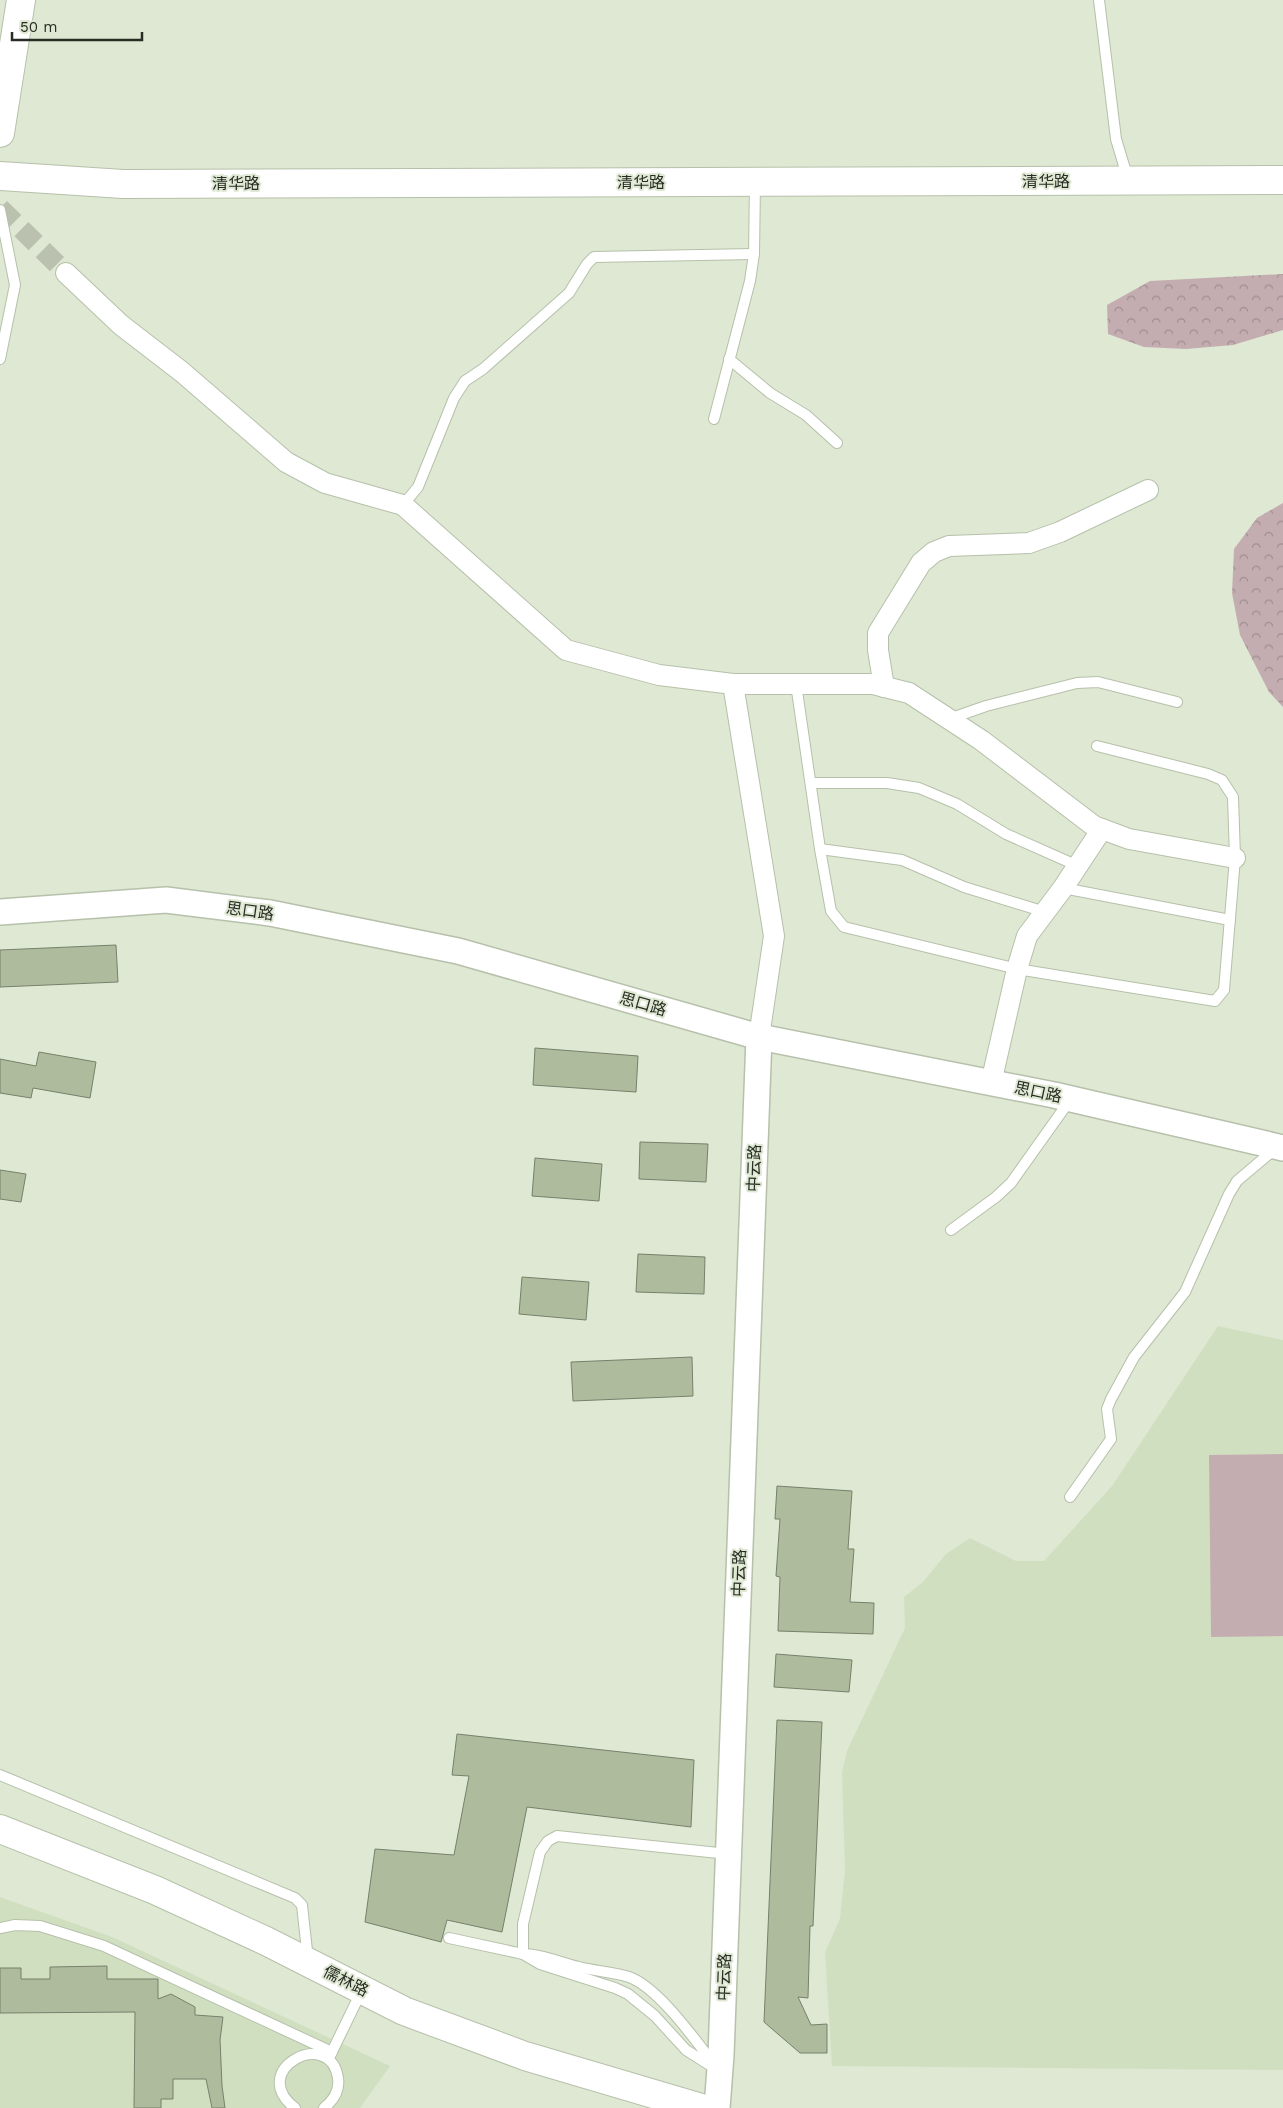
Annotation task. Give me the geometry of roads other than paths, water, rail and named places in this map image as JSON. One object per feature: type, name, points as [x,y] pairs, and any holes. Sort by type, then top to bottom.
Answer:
[{"type":"main road","points":[[0,133],[21,0]]},
{"type":"main road","name":"清华路","points":[[0,176],[123,184],[1283,180]]},
{"type":"main road","name":"儒林路","points":[[0,1829],[154,1890],[404,2010],[525,2056],[646,2096],[701,2108]]},
{"type":"street","points":[[66,273],[121,325],[182,372],[286,462],[325,483],[403,505],[566,650],[659,675],[733,684],[873,684],[909,694],[981,740],[1094,826],[1129,839],[1235,858]]},
{"type":"street","points":[[884,687],[878,650],[878,633],[921,563],[934,552],[949,546],[1029,543],[1060,532],[1148,490]]},
{"type":"street","points":[[733,684],[774,936],[759,1037]]},
{"type":"street","points":[[991,1083],[1017,970],[1027,936],[1063,888],[1102,829]]},
{"type":"street","name":"思口路","points":[[0,912],[166,900],[270,913],[458,951],[759,1037],[1070,1099],[1280,1147]]},
{"type":"street","name":"中云路","points":[[717,2108],[720,2072],[759,1037]]},
{"type":"lane","points":[[1100,0],[1116,139],[1129,181]]},
{"type":"lane","points":[[714,419],[750,281],[754,254],[755,182]]},
{"type":"lane","points":[[0,210],[15,285],[0,359]]},
{"type":"lane","points":[[403,505],[418,487],[454,398],[465,381],[483,369],[569,293],[594,257],[754,254]]},
{"type":"lane","points":[[729,359],[770,393],[806,415],[837,443]]},
{"type":"lane","points":[[948,719],[986,706],[1077,683],[1098,682],[1177,702]]},
{"type":"lane","points":[[796,684],[820,849],[832,911],[844,926],[1017,970],[1215,1001],[1224,990],[1230,920],[1235,858],[1232,797],[1222,780],[1208,774],[1097,746]]},
{"type":"lane","points":[[811,783],[887,783],[919,788],[957,804],[1006,834],[1078,866]]},
{"type":"lane","points":[[820,849],[902,860],[964,887],[1045,912]]},
{"type":"lane","points":[[1063,888],[1230,920]]},
{"type":"lane","points":[[951,1230],[996,1197],[1010,1183],[1070,1099]]},
{"type":"lane","points":[[1070,1498],[1111,1439],[1107,1409],[1111,1399],[1134,1357],[1185,1292],[1228,1194],[1237,1181],[1280,1147]]},
{"type":"lane","points":[[0,1775],[295,1898],[302,1905],[309,1963]]},
{"type":"lane","points":[[523,1954],[522,1924],[536,1863],[540,1852],[548,1841],[557,1836],[728,1854]]},
{"type":"lane","points":[[0,1928],[15,1925],[40,1926],[104,1946],[330,2056]]},
{"type":"lane","points":[[449,1938],[523,1954],[532,1954],[581,1968],[628,1977],[642,1983],[683,2022],[720,2072]]},
{"type":"lane","points":[[523,1954],[540,1964],[628,1994],[655,2016],[686,2050],[720,2072]]},
{"type":"lane","points":[[324,2108],[331,2103],[336,2095],[338,2086],[330,2056],[362,1990]]},
{"type":"lane","points":[[288,2106],[280,2086],[281,2076],[285,2067],[300,2056],[310,2054],[330,2056]]},
{"type":"tunnel","points":[[0,208],[66,273]]}]
